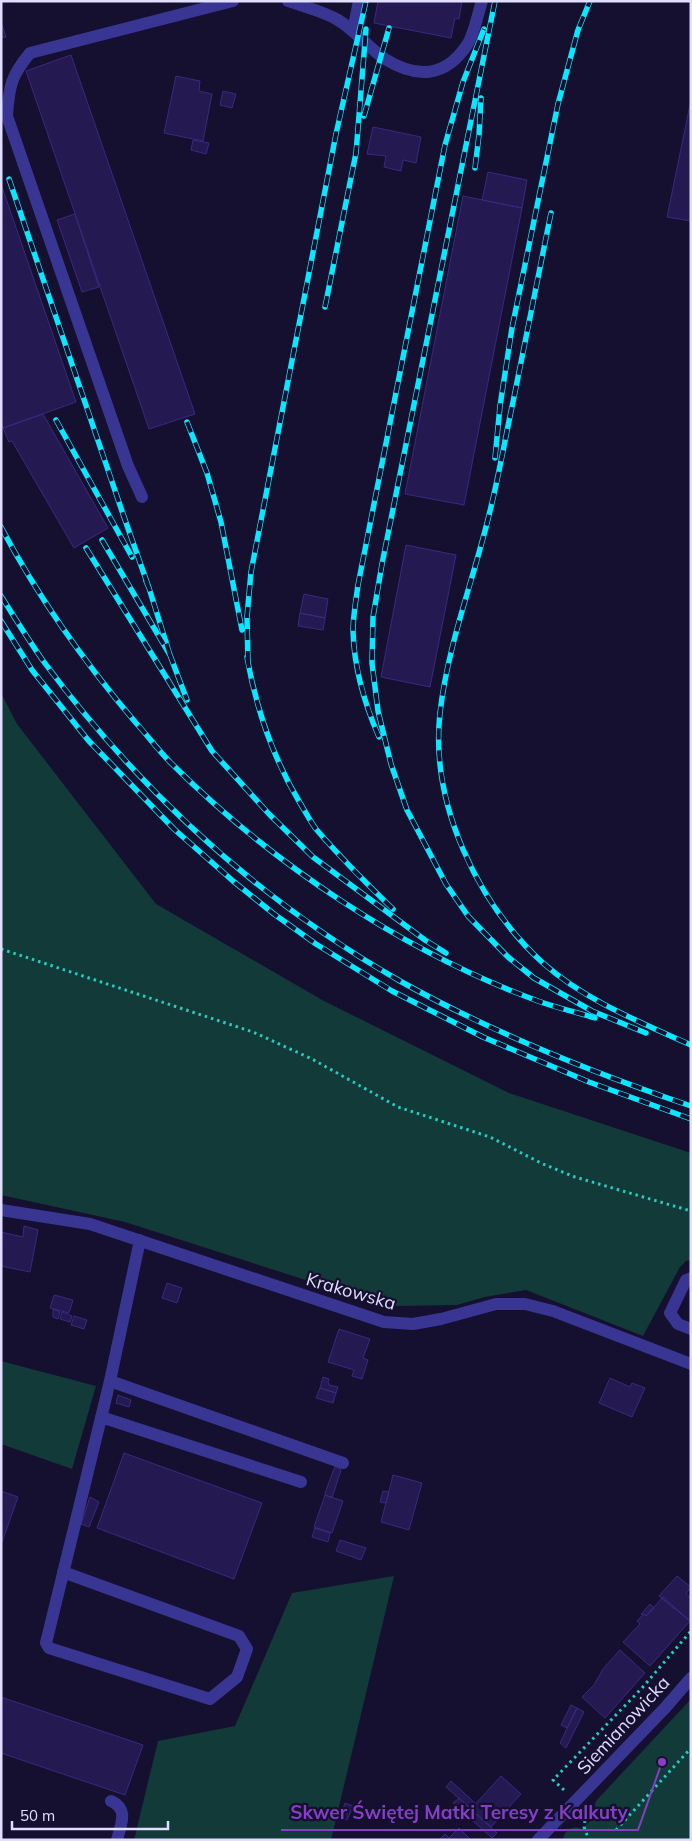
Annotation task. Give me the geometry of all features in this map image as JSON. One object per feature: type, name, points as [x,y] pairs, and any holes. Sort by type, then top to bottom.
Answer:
[{"type":"street","points":[[142,497],[128,466],[7,116],[8,91],[18,68],[30,53],[233,1]]},
{"type":"street","points":[[288,1],[337,19],[385,58],[409,70],[430,72],[449,65],[468,44],[482,1]]},
{"type":"street","points":[[353,31],[359,1]]},
{"type":"street","name":"Krakowska","points":[[1,1210],[90,1224],[384,1322],[413,1324],[441,1319],[496,1304],[525,1304],[553,1311],[691,1364]]},
{"type":"street","points":[[63,1572],[239,1636],[247,1649],[236,1677],[210,1699],[49,1648],[46,1643],[63,1572],[110,1381],[140,1240]]},
{"type":"street","points":[[691,1278],[686,1280],[670,1313],[678,1324],[691,1329]]},
{"type":"street","points":[[110,1381],[344,1463]]},
{"type":"street","points":[[101,1417],[301,1482]]},
{"type":"street","name":"Siemianowicka","points":[[543,1838],[691,1678]]},
{"type":"street","points":[[112,1801],[119,1804],[123,1813],[117,1840]]},
{"type":"path","points":[[1,950],[253,1032],[312,1059],[398,1107],[450,1126],[490,1137],[543,1164],[575,1177],[691,1211]]},
{"type":"path","points":[[565,1791],[553,1780],[642,1688],[691,1631]]},
{"type":"path","points":[[616,1830],[691,1748]]},
{"type":"path","points":[[586,1811],[584,1827],[589,1840]]},
{"type":"green space","points":[[1,693],[17,724],[156,904],[324,1001],[509,1093],[691,1153],[691,1260],[686,1261],[680,1267],[643,1336],[526,1290],[485,1297],[457,1305],[396,1306],[321,1285],[125,1222],[1,1195]]},
{"type":"green space","points":[[1,1361],[96,1386],[72,1469],[1,1444]]},
{"type":"green space","points":[[394,1576],[331,1840],[134,1840],[158,1741],[235,1726],[292,1593]]},
{"type":"green space","points":[[691,1699],[691,1840],[563,1840],[567,1831],[572,1828],[582,1829],[597,1814],[596,1801]]},
{"type":"building","points":[[378,1],[462,1],[459,19],[455,18],[451,38],[374,23]]},
{"type":"building","points":[[1,22],[6,37],[1,38]]},
{"type":"building","points":[[71,55],[195,414],[149,429],[26,71]]},
{"type":"building","points":[[176,76],[200,81],[199,91],[212,94],[203,141],[164,133]]},
{"type":"building","points":[[223,91],[236,94],[232,108],[220,105]]},
{"type":"building","points":[[691,100],[691,221],[667,217]]},
{"type":"building","points":[[373,127],[421,137],[416,163],[403,160],[401,171],[384,167],[386,156],[367,154]]},
{"type":"building","points":[[193,140],[209,143],[206,154],[191,150]]},
{"type":"building","points":[[488,172],[527,180],[522,208],[482,200]]},
{"type":"building","points":[[1,184],[76,402],[3,428],[1,423]]},
{"type":"building","points":[[463,196],[522,208],[464,505],[405,494]]},
{"type":"building","points":[[75,214],[99,287],[82,292],[57,220]]},
{"type":"building","points":[[43,414],[108,528],[74,548],[12,441],[9,442],[3,428]]},
{"type":"building","points":[[406,545],[456,555],[430,687],[381,677]]},
{"type":"building","points":[[304,594],[328,599],[325,618],[300,613]]},
{"type":"building","points":[[300,613],[325,618],[323,630],[298,626]]},
{"type":"building","points":[[24,1226],[38,1230],[30,1272],[1,1266],[1,1232],[23,1237]]},
{"type":"building","points":[[167,1283],[182,1288],[177,1303],[162,1298]]},
{"type":"building","points":[[54,1295],[73,1300],[69,1313],[50,1308]]},
{"type":"building","points":[[53,1309],[60,1312],[58,1319],[53,1317]]},
{"type":"building","points":[[62,1312],[72,1316],[70,1322],[60,1319]]},
{"type":"building","points":[[74,1316],[87,1320],[84,1329],[71,1325]]},
{"type":"building","points":[[339,1329],[370,1339],[363,1358],[368,1360],[362,1379],[352,1376],[354,1370],[328,1362]]},
{"type":"building","points":[[323,1377],[329,1379],[329,1385],[338,1387],[336,1393],[320,1388]]},
{"type":"building","points":[[610,1378],[630,1387],[632,1383],[645,1388],[632,1417],[599,1403]]},
{"type":"building","points":[[320,1388],[336,1393],[333,1403],[316,1398]]},
{"type":"building","points":[[118,1395],[131,1400],[129,1407],[116,1403]]},
{"type":"building","points":[[124,1453],[262,1503],[234,1579],[97,1528]]},
{"type":"building","points":[[335,1466],[341,1470],[332,1498],[325,1495],[325,1493]]},
{"type":"building","points":[[393,1475],[422,1483],[409,1530],[381,1522]]},
{"type":"building","points":[[1,1491],[18,1497],[1,1545]]},
{"type":"building","points":[[383,1491],[389,1492],[386,1503],[380,1502]]},
{"type":"building","points":[[325,1495],[343,1501],[332,1533],[314,1527]]},
{"type":"building","points":[[90,1497],[99,1502],[89,1527],[81,1524]]},
{"type":"building","points":[[315,1528],[330,1533],[328,1542],[312,1537]]},
{"type":"building","points":[[340,1540],[366,1548],[361,1560],[336,1551]]},
{"type":"building","points":[[677,1576],[691,1587],[686,1594],[691,1598],[690,1621],[659,1596]]},
{"type":"building","points":[[663,1597],[690,1621],[650,1666],[623,1642],[640,1624],[637,1621],[644,1614],[646,1616]]},
{"type":"building","points":[[650,1604],[654,1608],[646,1616],[642,1615],[641,1614]]},
{"type":"building","points":[[620,1650],[645,1673],[605,1718],[582,1697],[594,1685],[603,1669]]},
{"type":"building","points":[[1,1697],[143,1745],[125,1795],[1,1753]]},
{"type":"building","points":[[571,1705],[577,1708],[567,1728],[561,1725]]},
{"type":"building","points":[[577,1708],[584,1712],[566,1748],[560,1743]]},
{"type":"building","points":[[501,1776],[521,1794],[491,1827],[471,1809]]},
{"type":"building","points":[[451,1781],[476,1804],[471,1809],[446,1787]]},
{"type":"building","points":[[459,1798],[497,1833],[492,1838],[453,1803]]},
{"type":"building","points":[[345,1803],[353,1806],[347,1820],[340,1818]]},
{"type":"building","points":[[459,1828],[471,1840],[439,1840],[445,1834],[449,1838]]},
{"type":"railway","points":[[248,662],[247,617],[251,572],[336,134],[366,1]]},
{"type":"railway","points":[[495,1],[373,617],[372,663],[378,711],[391,764],[407,810],[446,884],[468,916],[508,957],[534,978],[592,1011],[646,1033]]},
{"type":"railway","points":[[495,458],[500,406],[512,328],[558,104],[578,30],[590,1]]},
{"type":"railway","points":[[364,116],[389,28]]},
{"type":"railway","points":[[325,307],[356,153],[366,29]]},
{"type":"railway","points":[[379,737],[365,699],[354,644],[353,625],[358,585],[445,145],[463,82],[484,29]]},
{"type":"railway","points":[[475,168],[481,98]]},
{"type":"railway","points":[[9,179],[149,588]]},
{"type":"railway","points":[[551,213],[493,497],[484,536],[455,636],[444,687],[440,713],[439,747],[443,782],[451,816],[463,849],[479,881],[519,939],[543,963],[577,989],[614,1010],[691,1045]]},
{"type":"railway","points":[[56,420],[132,557]]},
{"type":"railway","points":[[187,422],[207,473],[221,522],[242,630]]},
{"type":"railway","points":[[1,527],[15,553],[63,629],[117,700],[170,762],[251,835],[295,869],[342,901],[438,957],[488,981],[538,1001],[595,1018]]},
{"type":"railway","points":[[102,540],[170,655],[187,700]]},
{"type":"railway","points":[[86,548],[212,751],[269,814],[313,857],[425,940],[446,953]]},
{"type":"railway","points":[[146,581],[170,655]]},
{"type":"railway","points":[[1,596],[44,662],[120,755],[162,799],[206,840],[251,879],[299,916],[348,950],[400,981],[470,1017],[579,1065],[691,1106]]},
{"type":"railway","points":[[1,621],[32,670],[88,740],[174,829],[274,914],[316,944],[392,991],[483,1037],[589,1082],[691,1119]]},
{"type":"railway","points":[[247,657],[261,714],[290,786],[314,826],[353,870],[393,909]]},
{"type":"place","name":"Skwer Świętej Matki Teresy z Kalkuty","points":[[662,1762]]}]
